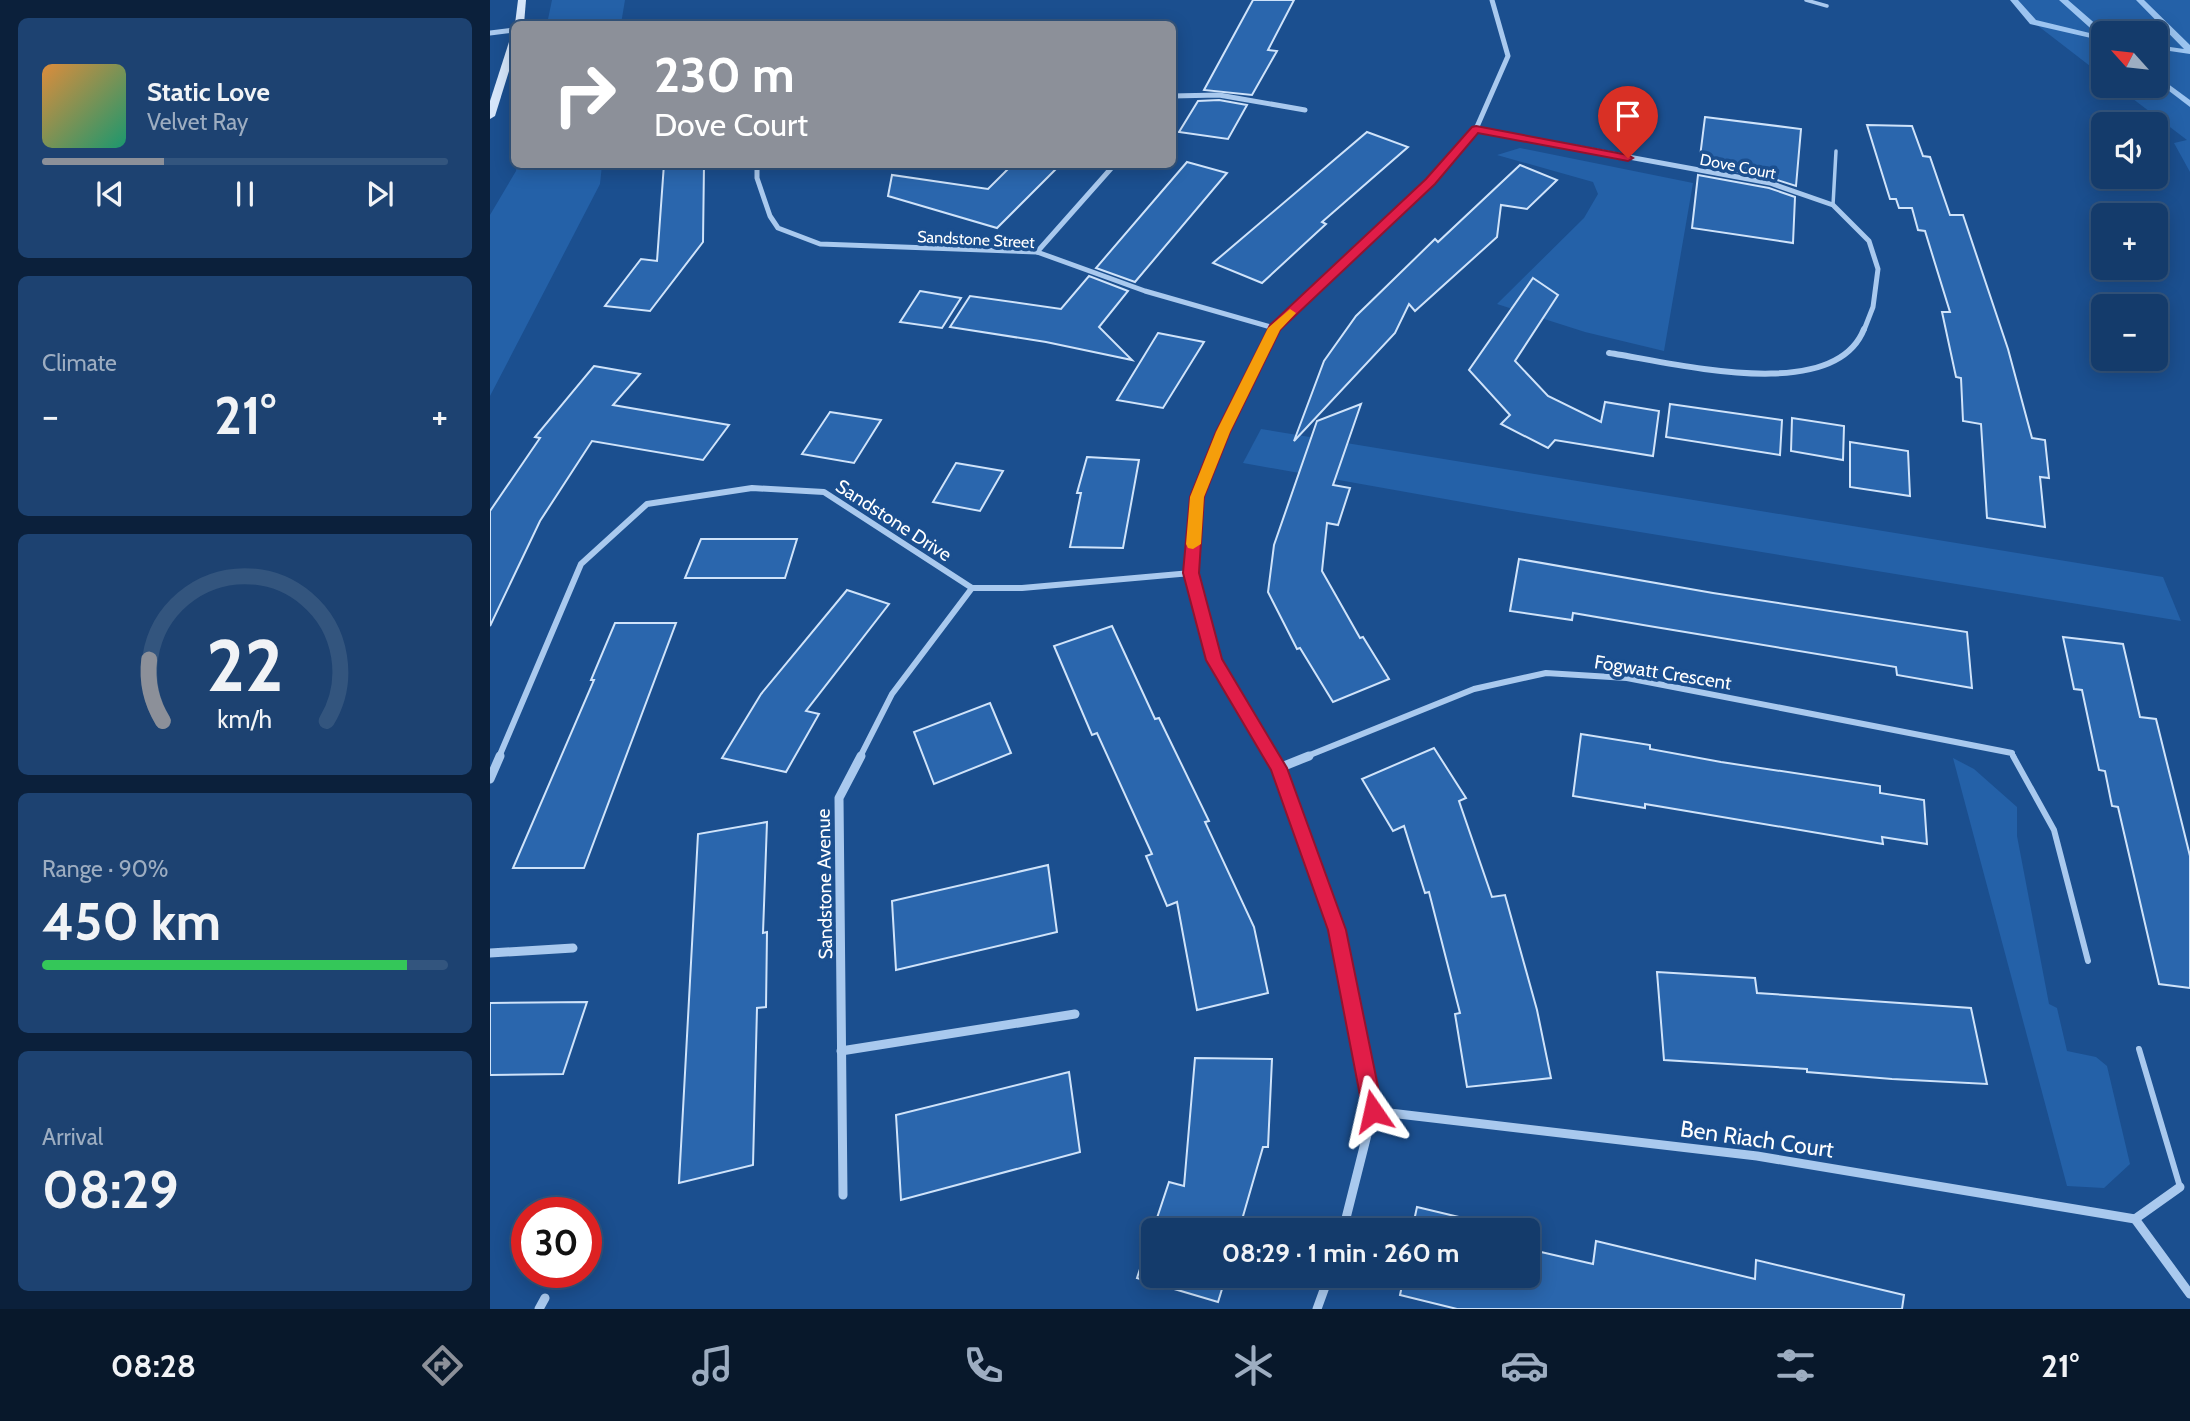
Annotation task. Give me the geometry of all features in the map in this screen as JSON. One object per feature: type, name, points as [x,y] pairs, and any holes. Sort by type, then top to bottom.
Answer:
[{"type":"street","points":[[520,21],[522,0]]},
{"type":"street","points":[[1346,1218],[1373,1111],[1337,930],[1279,768],[1214,660],[1191,573],[1197,497],[1223,432],[1274,328],[1431,182],[1476,129],[1508,56],[1492,0]]},
{"type":"street","points":[[490,33],[511,30]]},
{"type":"street","points":[[490,116],[511,52]]},
{"type":"street","points":[[1176,96],[1219,95],[1305,110]]},
{"type":"street","name":"Dove Court","points":[[1476,129],[1770,183],[1832,205],[1869,241],[1878,269],[1874,307],[1860,340],[1835,362],[1793,374],[1735,372],[1609,353]]},
{"type":"street","name":"Sandstone Street","points":[[757,168],[757,178],[770,216],[778,228],[820,244],[1037,252],[1145,291],[1274,328]]},
{"type":"street","points":[[1037,252],[1111,168]]},
{"type":"street","name":"Sandstone Drive","points":[[490,779],[580,564],[647,505],[751,488],[824,492],[972,588]]},
{"type":"street","points":[[972,588],[1022,588],[1191,573]]},
{"type":"street","name":"Sandstone Avenue","points":[[843,1195],[839,798],[892,694],[972,588]]},
{"type":"street","name":"Fogwatt Crescent","points":[[1279,768],[1474,689],[1546,673],[1627,678],[2012,752]]},
{"type":"street","points":[[490,953],[573,948]]},
{"type":"street","points":[[841,1051],[1075,1014]]},
{"type":"street","name":"Ben Riach Court","points":[[1373,1111],[1758,1156],[2134,1219]]},
{"type":"street","points":[[2180,1187],[2134,1219],[2190,1294]]},
{"type":"street","points":[[1317,1309],[1325,1288]]},
{"type":"street","points":[[539,1309],[545,1298]]},
{"type":"lane","points":[[1806,0],[1827,6]]},
{"type":"lane","points":[[1832,205],[1836,150]]},
{"type":"lane","points":[[2012,752],[2054,830],[2088,961]]},
{"type":"lane","points":[[2139,1049],[2180,1187]]},
{"type":"shaded area","points":[[552,0],[625,0],[622,21],[548,21]]},
{"type":"shaded area","points":[[2014,0],[2190,0],[2190,172],[2174,143],[2187,140],[2168,126],[2168,112],[2150,112],[2132,98],[2168,98],[2168,21],[2091,21],[2091,67],[2033,22]]},
{"type":"shaded area","points":[[1520,148],[1693,183],[1664,351],[1585,332],[1497,304],[1584,218],[1598,194],[1593,182],[1497,155]]},
{"type":"shaded area","points":[[516,168],[602,168],[600,184],[490,396],[490,215]]},
{"type":"shaded area","points":[[1261,429],[2163,577],[2181,621],[1518,512],[1243,463]]},
{"type":"shaded area","points":[[1953,758],[1974,769],[2017,807],[2017,836],[2049,1004],[2057,1008],[2067,1051],[2096,1057],[2107,1066],[2130,1164],[2104,1188],[2067,1186]]},
{"type":"building","points":[[1253,0],[1294,0],[1268,50],[1277,51],[1252,95],[1204,90]]},
{"type":"building","points":[[1219,100],[1247,105],[1228,139],[1179,132],[1198,101]]},
{"type":"building","points":[[1705,117],[1801,129],[1796,186],[1771,178],[1699,165]]},
{"type":"building","points":[[1867,125],[1912,126],[1923,156],[1930,157],[1950,215],[1963,215],[2008,349],[2032,438],[2045,440],[2049,478],[2040,477],[2045,527],[1987,518],[1981,424],[1963,421],[1961,378],[1956,377],[1942,312],[1950,312],[1925,231],[1918,230],[1912,208],[1899,208],[1896,199],[1890,199]]},
{"type":"building","points":[[1367,132],[1408,147],[1322,222],[1326,224],[1262,283],[1213,263]]},
{"type":"building","points":[[1187,162],[1227,173],[1135,282],[1096,268]]},
{"type":"building","points":[[1520,165],[1557,180],[1527,209],[1501,205],[1497,237],[1415,311],[1409,304],[1395,333],[1294,441],[1324,361],[1356,316],[1435,239],[1438,242]]},
{"type":"building","points":[[664,168],[704,168],[703,242],[650,311],[605,306],[641,259],[657,261]]},
{"type":"building","points":[[1009,168],[1057,168],[997,228],[888,196],[892,175],[988,189]]},
{"type":"building","points":[[1698,175],[1769,188],[1795,197],[1793,243],[1692,228]]},
{"type":"building","points":[[1089,276],[1128,291],[1099,327],[1132,360],[1046,342],[950,327],[970,296],[1061,309]]},
{"type":"building","points":[[1533,278],[1558,295],[1515,361],[1548,396],[1601,422],[1605,402],[1659,411],[1653,456],[1555,440],[1548,448],[1501,424],[1510,415],[1469,370]]},
{"type":"building","points":[[920,291],[961,298],[942,328],[900,322]]},
{"type":"building","points":[[1158,333],[1204,342],[1163,408],[1117,400]]},
{"type":"building","points":[[594,366],[640,374],[613,405],[729,425],[703,460],[592,441],[540,521],[490,626],[490,511],[540,438],[535,437]]},
{"type":"building","points":[[1361,404],[1333,485],[1350,488],[1338,525],[1327,523],[1322,571],[1360,638],[1363,637],[1389,679],[1333,702],[1300,648],[1297,649],[1268,592],[1274,545],[1317,421]]},
{"type":"building","points":[[1670,404],[1782,420],[1780,455],[1666,437]]},
{"type":"building","points":[[830,412],[881,420],[854,463],[802,454]]},
{"type":"building","points":[[1792,418],[1844,426],[1843,460],[1791,451]]},
{"type":"building","points":[[1850,442],[1908,451],[1910,496],[1850,487]]},
{"type":"building","points":[[1087,457],[1139,460],[1123,548],[1070,547],[1081,493],[1077,493]]},
{"type":"building","points":[[956,463],[1003,471],[980,511],[933,502]]},
{"type":"building","points":[[701,539],[797,539],[785,578],[685,578]]},
{"type":"building","points":[[1519,559],[1713,593],[1967,632],[1972,688],[1897,675],[1896,667],[1573,613],[1572,620],[1510,611]]},
{"type":"building","points":[[847,590],[889,604],[806,711],[819,714],[786,772],[722,758],[761,694]]},
{"type":"building","points":[[615,623],[676,623],[584,868],[513,868],[594,680],[591,680]]},
{"type":"building","points":[[1112,626],[1155,719],[1159,718],[1209,821],[1205,822],[1254,927],[1268,993],[1197,1010],[1177,902],[1167,906],[1146,856],[1152,854],[1097,733],[1092,735],[1054,646]]},
{"type":"building","points":[[2063,637],[2123,644],[2140,717],[2156,719],[2190,856],[2190,988],[2159,984],[2118,807],[2112,806],[2105,771],[2099,770],[2082,690],[2074,689]]},
{"type":"building","points":[[990,703],[1011,753],[934,784],[914,732]]},
{"type":"building","points":[[1581,734],[1650,745],[1650,749],[1721,762],[1880,786],[1880,793],[1924,800],[1927,844],[1882,837],[1883,844],[1645,804],[1645,808],[1573,796]]},
{"type":"building","points":[[1434,748],[1466,798],[1459,801],[1492,897],[1505,895],[1537,1010],[1551,1078],[1467,1087],[1455,1014],[1460,1013],[1429,892],[1425,893],[1404,826],[1393,831],[1362,779]]},
{"type":"building","points":[[767,822],[763,933],[767,932],[766,1007],[757,1008],[753,1165],[679,1183],[698,834]]},
{"type":"building","points":[[1048,865],[1057,932],[896,970],[892,901]]},
{"type":"building","points":[[1657,972],[1755,978],[1757,993],[1971,1008],[1987,1084],[1664,1060]]},
{"type":"building","points":[[587,1002],[563,1074],[490,1075],[490,1003]]},
{"type":"building","points":[[1195,1058],[1272,1059],[1268,1147],[1263,1147],[1242,1218],[1157,1218],[1169,1182],[1184,1186]]},
{"type":"building","points":[[1069,1072],[1080,1152],[901,1200],[896,1115]]},
{"type":"building","points":[[1417,1207],[1463,1218],[1415,1218]]},
{"type":"building","points":[[1596,1241],[1755,1279],[1756,1260],[1904,1295],[1902,1309],[1457,1309],[1400,1295],[1401,1288],[1540,1288],[1540,1252],[1593,1264]]},
{"type":"building","points":[[1171,1288],[1222,1288],[1218,1302]]},
{"type":"waterway","points":[[2014,0],[2033,22],[2091,36]]},
{"type":"waterway","points":[[2063,0],[2091,25]]},
{"type":"waterway","points":[[2140,0],[2190,50]]},
{"type":"waterway","points":[[2168,49],[2190,52]]},
{"type":"waterway","points":[[2168,87],[2190,104]]},
{"type":"slow traffic","points":[[1193,544],[1197,497],[1223,432],[1274,328],[1290,313]]},
{"type":"route","points":[[1373,1111],[1337,930],[1279,768],[1214,660],[1191,573],[1197,497],[1223,432],[1274,328],[1431,182],[1476,129],[1628,158]]}]
